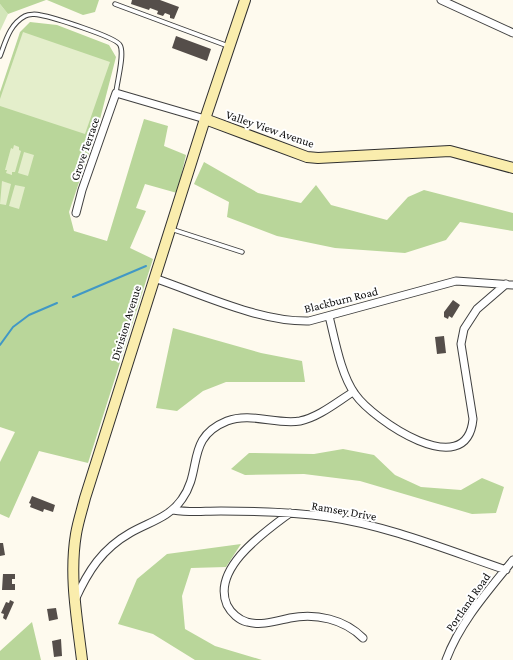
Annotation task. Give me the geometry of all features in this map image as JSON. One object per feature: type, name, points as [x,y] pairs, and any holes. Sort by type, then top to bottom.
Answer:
[{"type":"street","name":"Division Avenue","points":[[82,660],[74,602],[73,566],[76,534],[85,498],[154,278],[245,0]]},
{"type":"street","points":[[441,0],[513,33]]},
{"type":"street","name":"Valley View Avenue","points":[[116,93],[205,119],[307,157],[318,158],[450,151],[513,168]]},
{"type":"street","name":"Grove Terrace","points":[[76,213],[82,190],[116,93]]},
{"type":"street","name":"Blackburn Road","points":[[154,278],[265,317],[280,320],[309,322],[456,281],[510,285]]},
{"type":"street","points":[[329,316],[346,377],[353,392],[362,403],[380,419],[430,446],[449,448],[461,443],[470,433],[473,419],[461,344],[464,329],[477,309],[510,285]]},
{"type":"street","points":[[74,602],[85,579],[105,551],[131,533],[161,518],[173,510],[183,498],[190,483],[197,451],[204,437],[216,427],[229,421],[245,417],[284,422],[299,421],[310,418],[353,392]]},
{"type":"street","name":"Ramsey Drive","points":[[173,510],[191,513],[220,511],[290,513],[361,523],[401,534],[506,570]]},
{"type":"street","points":[[290,513],[261,535],[236,561],[225,585],[225,595],[230,610],[242,620],[255,624],[292,618],[312,617],[327,619],[343,623],[355,630],[363,638]]},
{"type":"street","name":"Portland Road","points":[[446,660],[457,635],[465,622],[513,560]]},
{"type":"lane","points":[[115,4],[229,46]]},
{"type":"lane","points":[[0,56],[14,23],[27,15],[41,15],[112,37],[120,43],[122,51],[116,93]]},
{"type":"lane","points":[[170,228],[242,252]]},
{"type":"green space","points":[[0,0],[46,0],[8,14],[0,4]]},
{"type":"green space","points":[[47,0],[99,0],[95,12],[83,15]]},
{"type":"green space","points":[[0,4],[8,14],[0,31]]},
{"type":"green space","points":[[30,22],[57,25],[109,45],[116,57],[99,123],[69,212],[74,231],[107,241],[144,119],[168,126],[164,146],[186,155],[177,193],[145,184],[136,208],[146,211],[130,248],[153,259],[88,463],[39,451],[9,518],[0,514],[0,462],[15,432],[0,427],[0,92],[20,32]]},
{"type":"green space","points":[[23,32],[110,62],[85,134],[0,106],[0,99]]},
{"type":"green space","points":[[14,145],[19,147],[19,150],[21,151],[15,172],[12,172],[12,175],[6,173],[7,170],[5,170],[11,148],[13,149]]},
{"type":"green space","points":[[24,152],[34,155],[28,176],[18,173]]},
{"type":"green space","points":[[204,162],[258,193],[301,203],[316,185],[331,205],[387,220],[408,197],[424,190],[513,213],[513,231],[460,222],[446,240],[405,253],[335,248],[277,236],[227,217],[229,202],[194,184]]},
{"type":"green space","points":[[2,181],[11,184],[6,205],[0,204]]},
{"type":"green space","points":[[15,185],[25,187],[19,209],[9,206]]},
{"type":"green space","points":[[173,328],[261,353],[302,361],[305,382],[226,382],[203,391],[177,411],[156,408]]},
{"type":"green space","points":[[343,449],[374,455],[395,475],[421,487],[461,490],[482,478],[504,487],[496,513],[472,514],[360,481],[304,474],[245,475],[231,469],[249,453],[314,454]]},
{"type":"green space","points":[[241,544],[226,567],[191,568],[182,596],[185,629],[215,646],[262,660],[195,660],[153,634],[118,624],[137,579],[167,554]]},
{"type":"green space","points":[[32,622],[41,660],[0,660],[0,651]]},
{"type":"building","points":[[132,0],[160,0],[179,7],[174,19],[170,18],[170,15],[165,13],[163,16],[157,14],[158,11],[150,8],[149,10],[131,4]]},
{"type":"building","points":[[176,36],[211,49],[207,61],[172,48]]},
{"type":"building","points":[[453,300],[460,305],[452,318],[449,316],[448,319],[444,317],[444,312]]},
{"type":"building","points":[[444,336],[446,353],[437,354],[435,337]]},
{"type":"building","points":[[32,496],[55,505],[53,512],[44,509],[43,512],[30,507],[31,504],[29,503]]},
{"type":"building","points":[[0,543],[3,543],[5,555],[0,556]]},
{"type":"building","points":[[3,574],[15,574],[15,579],[12,579],[12,584],[15,584],[15,590],[2,590]]},
{"type":"building","points":[[10,600],[14,602],[6,620],[3,618],[4,614],[1,613],[6,602],[9,603]]},
{"type":"building","points":[[56,608],[58,619],[49,621],[47,609]]},
{"type":"building","points":[[61,639],[62,656],[54,657],[52,641]]},
{"type":"waterway","points":[[73,297],[146,266]]},
{"type":"waterway","points":[[0,345],[13,327],[29,315],[57,303]]}]
